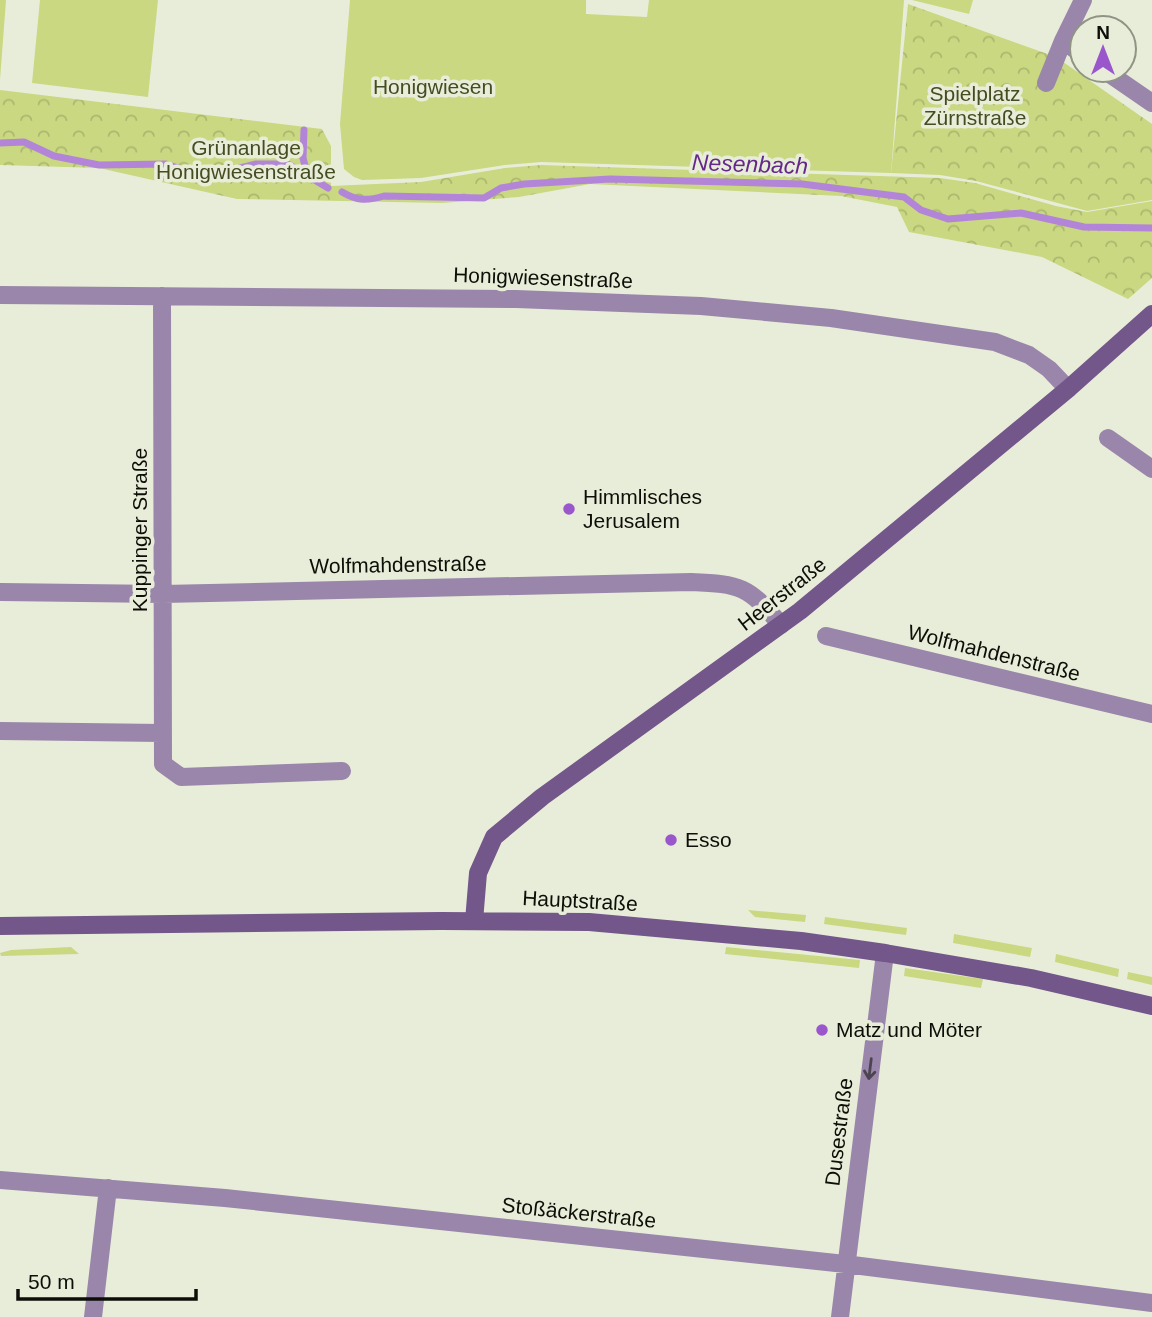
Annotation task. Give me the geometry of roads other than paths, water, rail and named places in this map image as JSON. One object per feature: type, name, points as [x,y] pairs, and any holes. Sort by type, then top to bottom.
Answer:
[{"type":"main road","name":"Heerstraße","points":[[474,920],[478,873],[494,837],[542,797],[781,625],[1068,388],[1152,314]]},
{"type":"main road","name":"Hauptstraße","points":[[0,926],[474,920],[589,922],[801,941],[885,953],[1031,978],[1152,1006]]},
{"type":"street","points":[[1046,83],[1083,0]]},
{"type":"street","points":[[1063,41],[1068,44]]},
{"type":"street","points":[[1124,84],[1152,103]]},
{"type":"street","name":"Honigwiesenstraße","points":[[0,295],[542,300],[701,306],[831,318],[995,342],[1029,355],[1049,369],[1068,388]]},
{"type":"street","name":"Kuppinger Straße","points":[[162,296],[163,764],[181,777],[342,771]]},
{"type":"street","points":[[1108,438],[1152,469]]},
{"type":"street","name":"Wolfmahdenstraße","points":[[0,592],[163,594],[647,582],[716,583],[738,586],[759,598],[781,625]]},
{"type":"street","name":"Wolfmahdenstraße","points":[[826,636],[1152,714]]},
{"type":"street","points":[[0,732],[162,733]]},
{"type":"street","name":"Dusestraße","points":[[840,1317],[885,953]]},
{"type":"street","name":"Stoßäckerstraße","points":[[0,1180],[225,1198],[845,1264],[1152,1303]]},
{"type":"street","points":[[93,1317],[108,1188]]},
{"type":"waterway","points":[[304,130],[303,158],[308,177]]},
{"type":"waterway","name":"Nesenbach","points":[[0,143],[24,142],[54,156],[99,165],[166,164],[205,177],[256,164],[288,164],[328,188]]},
{"type":"waterway","name":"Nesenbach","points":[[342,192],[362,199],[384,196],[484,198],[501,188],[524,184],[610,179],[802,184],[904,197],[921,210],[948,219],[1021,213],[1084,227],[1152,228]]},
{"type":"place","name":"Himmlisches Jerusalem","points":[[569,509]]},
{"type":"place","name":"Esso","points":[[671,840]]},
{"type":"place","name":"Matz und Möter","points":[[822,1030]]},
{"type":"park label","name":"Honigwiesen","points":[[433,87]]},
{"type":"park label","name":"Spielplatz Zürnstraße","points":[[975,106]]},
{"type":"park label","name":"Grünanlage Honigwiesenstraße","points":[[246,160]]}]
